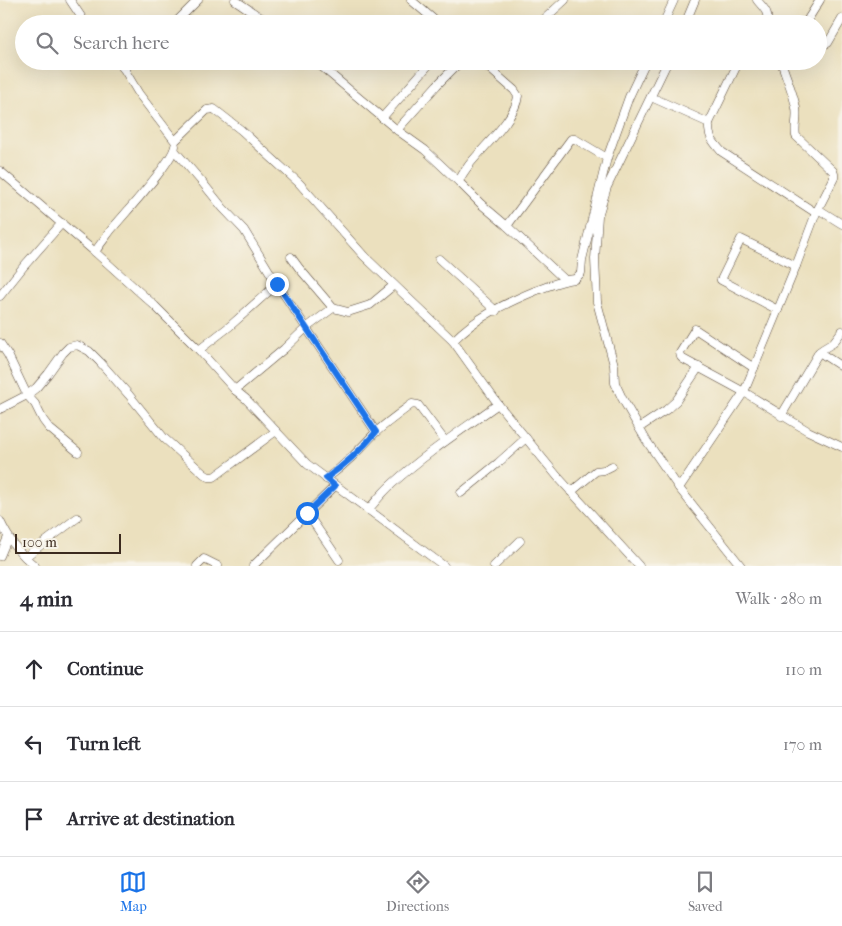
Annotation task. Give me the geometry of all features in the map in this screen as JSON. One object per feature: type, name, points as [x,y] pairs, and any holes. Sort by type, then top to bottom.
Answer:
[{"type":"street","points":[[70,0],[80,15]]},
{"type":"street","points":[[183,15],[198,0]]},
{"type":"street","points":[[235,0],[257,15]]},
{"type":"street","points":[[411,0],[428,15]]},
{"type":"street","points":[[549,15],[565,0]]},
{"type":"street","points":[[667,15],[673,0]]},
{"type":"street","points":[[689,15],[695,0]]},
{"type":"street","points":[[757,0],[768,15]]},
{"type":"street","points":[[811,15],[820,0]]},
{"type":"street","points":[[827,43],[842,19]]},
{"type":"street","points":[[125,70],[139,94],[175,141]]},
{"type":"street","points":[[326,70],[382,118],[425,150],[565,280]]},
{"type":"street","points":[[382,118],[424,70]]},
{"type":"street","points":[[397,130],[452,70]]},
{"type":"street","points":[[459,182],[460,177],[477,155],[511,116],[518,101],[518,96],[514,90],[491,70]]},
{"type":"street","points":[[452,341],[475,322],[516,299],[565,280],[576,279],[581,273],[582,260],[607,158],[629,98],[642,70]]},
{"type":"street","points":[[664,70],[607,187],[598,216],[595,259],[597,302],[614,365],[616,383],[622,398],[646,440],[679,488],[740,566]]},
{"type":"street","points":[[735,70],[709,123],[708,131],[712,142],[722,152],[817,211],[842,224]]},
{"type":"street","points":[[679,488],[744,392],[817,211],[834,178],[832,170],[796,136],[794,130],[797,114],[796,106],[784,70]]},
{"type":"street","points":[[651,97],[709,123]]},
{"type":"street","points":[[95,252],[164,166],[174,150],[175,141],[207,110],[214,109],[241,130],[299,183],[364,256],[452,341],[498,404],[526,438],[639,566]]},
{"type":"street","points":[[507,226],[570,139],[575,139],[607,158]]},
{"type":"street","points":[[174,150],[244,230],[277,284],[376,432]]},
{"type":"street","points":[[0,171],[62,223],[155,306],[307,464],[444,566]]},
{"type":"street","points":[[0,296],[62,223]]},
{"type":"street","points":[[778,310],[721,280],[741,238],[796,266]]},
{"type":"street","points":[[291,257],[333,308],[348,312],[370,305],[394,285]]},
{"type":"street","points":[[438,259],[496,311]]},
{"type":"street","points":[[199,350],[230,326],[277,284]]},
{"type":"street","points":[[235,390],[306,328],[333,308]]},
{"type":"street","points":[[754,368],[695,329],[680,353],[681,356],[744,392],[781,416],[842,447]]},
{"type":"street","points":[[781,416],[819,352],[834,343],[842,331]]},
{"type":"street","points":[[0,343],[8,355],[27,395],[43,420],[49,428],[78,452]]},
{"type":"street","points":[[0,410],[36,388],[63,353],[69,347],[77,345],[89,351],[100,362],[164,438],[209,477],[214,477],[276,431]]},
{"type":"street","points":[[819,352],[842,367]]},
{"type":"street","points":[[639,428],[676,401],[699,367]]},
{"type":"street","points":[[326,478],[342,467],[376,432],[412,404],[418,405],[444,441]]},
{"type":"street","points":[[368,510],[390,485],[444,441],[498,404]]},
{"type":"street","points":[[461,493],[526,438]]},
{"type":"street","points":[[572,492],[596,471],[612,466]]},
{"type":"street","points":[[252,566],[335,486]]},
{"type":"street","points":[[307,513],[339,560]]},
{"type":"street","points":[[24,557],[77,518]]},
{"type":"street","points":[[0,521],[8,537],[24,557],[35,566]]},
{"type":"street","points":[[0,556],[8,537]]},
{"type":"street","points":[[494,566],[520,541]]},
{"type":"street","points":[[197,566],[204,559],[218,566]]},
{"type":"route","points":[[277,284],[376,432],[342,467],[326,478],[335,486],[307,513]]}]
